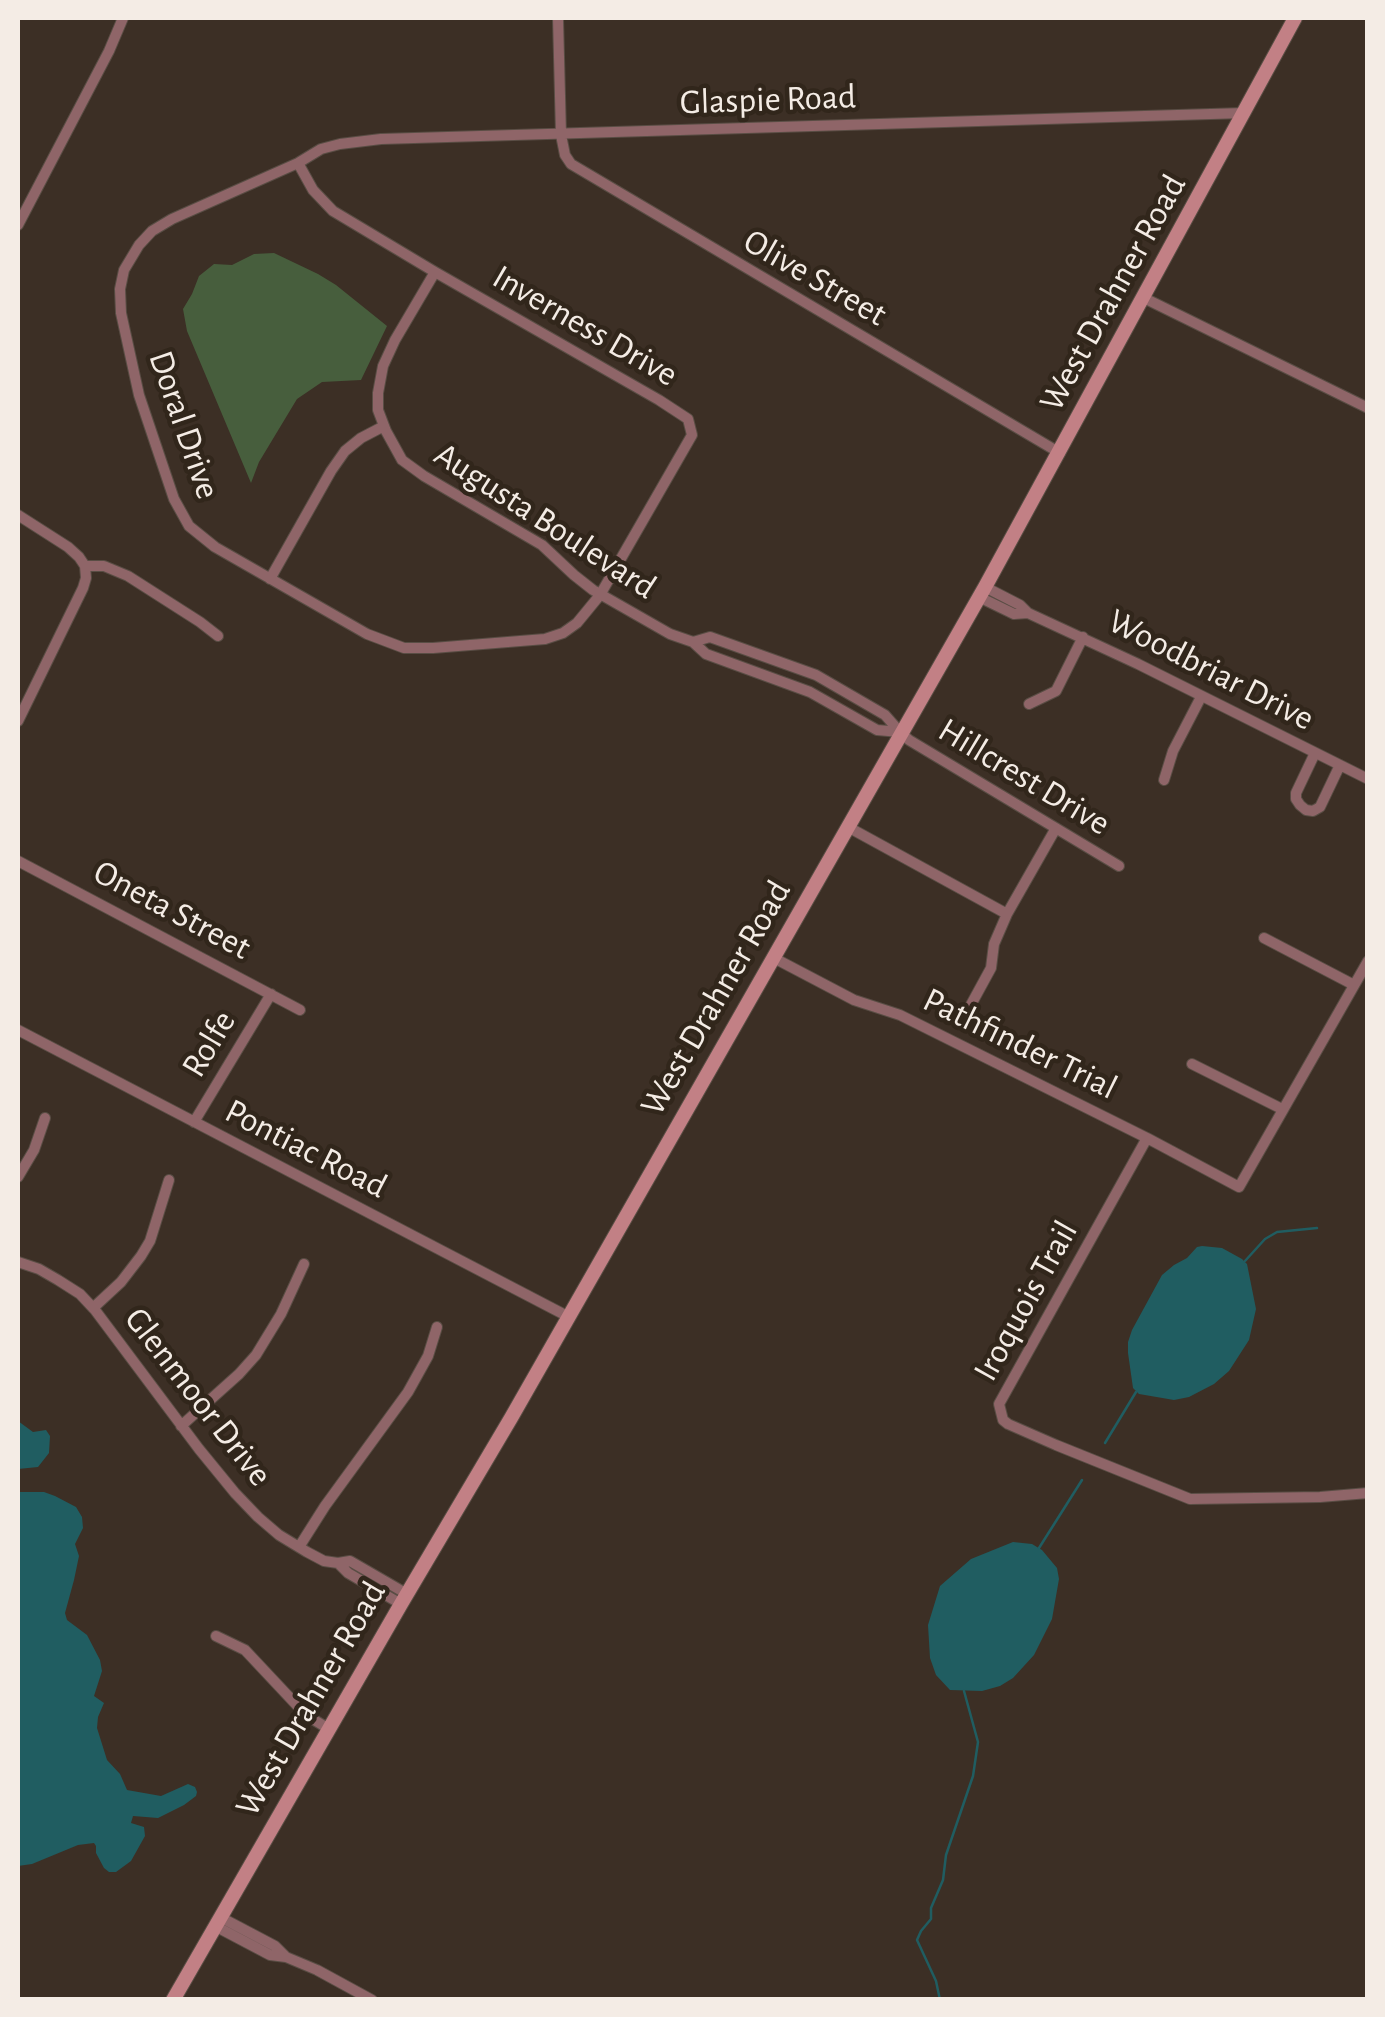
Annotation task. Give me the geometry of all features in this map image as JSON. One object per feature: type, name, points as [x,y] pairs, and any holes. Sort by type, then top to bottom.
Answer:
[{"type":"street","points":[[18,224],[124,18]]},
{"type":"street","points":[[558,18],[561,135]]},
{"type":"street","name":"West Drahner Road","points":[[173,2000],[569,1317],[982,592],[1295,18]]},
{"type":"street","name":"Glaspie Road","points":[[298,162],[340,144],[368,141],[1244,113]]},
{"type":"street","name":"Olive Street","points":[[561,135],[565,155],[584,174],[1060,452]]},
{"type":"street","name":"Inverness Drive","points":[[298,162],[312,190],[333,210],[688,420],[692,435],[600,595]]},
{"type":"street","name":"Doral Drive","points":[[298,162],[152,231],[124,270],[121,313],[139,395],[174,499],[189,526],[204,539],[366,634],[404,648],[544,639],[577,623],[600,595]]},
{"type":"street","points":[[270,578],[330,470],[345,451],[384,426],[378,410],[378,393],[384,366],[435,272]]},
{"type":"street","points":[[1144,298],[1368,408]]},
{"type":"street","name":"Augusta Boulevard","points":[[384,426],[402,460],[542,545],[600,595],[692,642],[706,654],[819,697],[877,730],[901,733]]},
{"type":"street","points":[[18,515],[80,556],[86,578],[18,721]]},
{"type":"street","points":[[85,566],[104,566],[128,576],[218,636]]},
{"type":"street","name":"Woodbriar Drive","points":[[982,592],[1020,605],[1028,613],[1368,779]]},
{"type":"street","name":"Augusta Boulevard","points":[[692,642],[710,638],[816,675],[885,715],[901,733]]},
{"type":"street","points":[[1029,704],[1056,692],[1083,638]]},
{"type":"street","points":[[819,697],[828,682]]},
{"type":"street","points":[[1164,780],[1201,696]]},
{"type":"street","name":"Hillcrest Drive","points":[[901,733],[1119,866]]},
{"type":"street","points":[[1315,753],[1296,793],[1306,810],[1320,808],[1340,765]]},
{"type":"street","points":[[848,827],[1006,914]]},
{"type":"street","points":[[967,1012],[991,968],[994,944],[1006,914],[1056,828]]},
{"type":"street","name":"Oneta Street","points":[[18,861],[300,1010]]},
{"type":"street","points":[[1264,938],[1354,984]]},
{"type":"street","name":"Pathfinder Trial","points":[[774,958],[854,1000],[900,1015],[1238,1187],[1282,1109]]},
{"type":"street","points":[[1192,1064],[1282,1109],[1368,961]]},
{"type":"street","name":"Rolfe","points":[[194,1122],[271,994]]},
{"type":"street","name":"Pontiac Road","points":[[18,1030],[569,1317]]},
{"type":"street","points":[[18,1176],[34,1150],[45,1118]]},
{"type":"street","name":"Iroquois Trail","points":[[1147,1138],[998,1404],[1003,1420],[1190,1499],[1320,1498],[1368,1493]]},
{"type":"street","points":[[94,1308],[121,1282],[150,1241],[169,1180]]},
{"type":"street","name":"Glenmoor Drive","points":[[18,1262],[58,1280],[94,1308],[235,1494],[269,1526],[324,1560],[350,1561],[404,1599]]},
{"type":"street","points":[[181,1426],[256,1355],[282,1314],[304,1264]]},
{"type":"street","points":[[299,1547],[408,1392],[428,1356],[438,1326]]},
{"type":"street","points":[[216,1636],[245,1650],[306,1716],[329,1730]]},
{"type":"street","points":[[218,1921],[275,1946],[286,1957],[372,2000]]},
{"type":"green space","points":[[274,253],[336,285],[387,326],[361,380],[322,382],[297,399],[259,462],[251,483],[187,331],[183,309],[199,276],[214,264],[232,265],[254,254]]},
{"type":"water","points":[[1202,1246],[1222,1248],[1247,1264],[1256,1309],[1249,1340],[1229,1371],[1189,1397],[1174,1400],[1139,1394],[1133,1388],[1128,1353],[1132,1330],[1162,1275]]},
{"type":"water","points":[[18,1421],[33,1432],[46,1430],[50,1436],[49,1453],[38,1467],[18,1469]]},
{"type":"water","points":[[18,1492],[55,1496],[76,1507],[82,1517],[83,1528],[75,1544],[79,1556],[65,1613],[67,1620],[87,1635],[100,1660],[102,1671],[94,1696],[104,1703],[97,1728],[107,1760],[120,1774],[127,1790],[161,1796],[188,1784],[197,1792],[184,1805],[158,1818],[133,1816],[131,1823],[144,1827],[145,1836],[131,1861],[116,1872],[104,1868],[94,1843],[18,1866]]},
{"type":"water","points":[[1013,1542],[1032,1544],[1057,1568],[1059,1579],[1052,1619],[1034,1655],[1013,1678],[982,1691],[950,1690],[936,1675],[930,1658],[928,1625],[940,1586],[971,1559]]},
{"type":"waterway","points":[[1245,1261],[1277,1232],[1317,1228]]},
{"type":"waterway","points":[[1105,1443],[1136,1392]]},
{"type":"waterway","points":[[1039,1548],[1082,1480]]},
{"type":"waterway","points":[[940,2000],[936,1981],[917,1940],[931,1919],[946,1855],[973,1776],[978,1742],[964,1691]]}]
